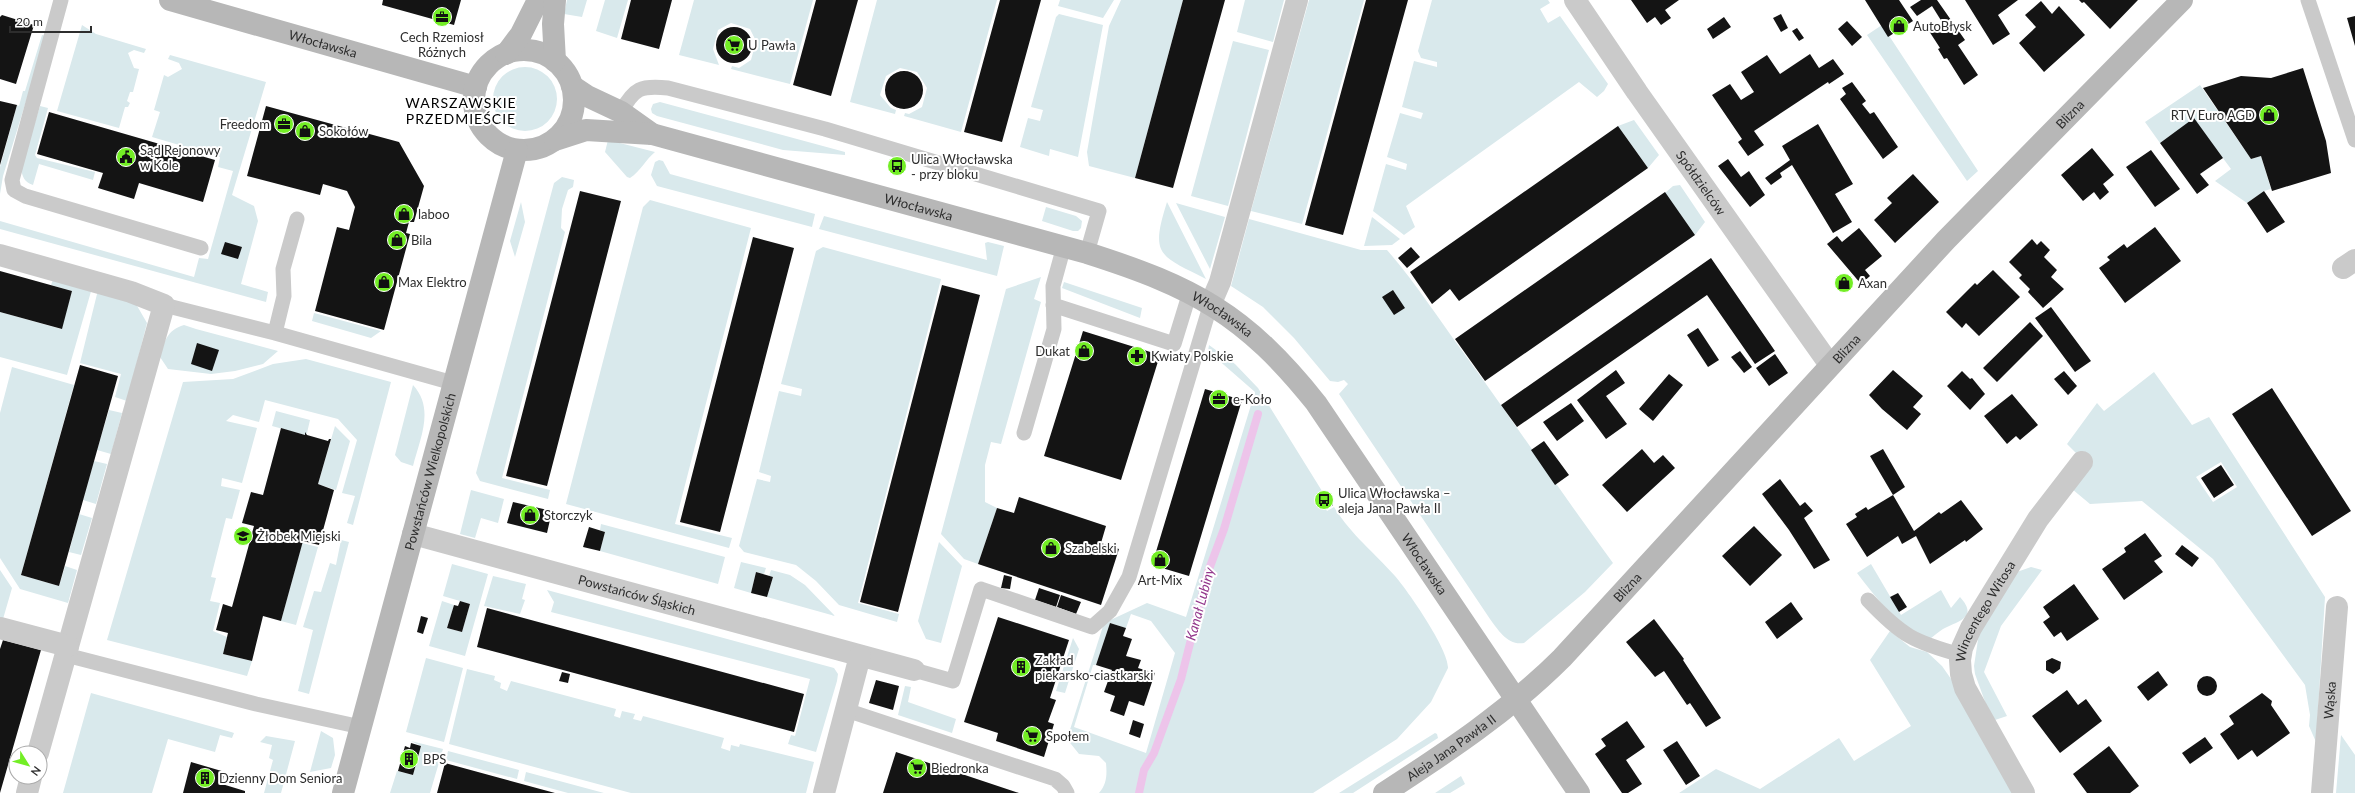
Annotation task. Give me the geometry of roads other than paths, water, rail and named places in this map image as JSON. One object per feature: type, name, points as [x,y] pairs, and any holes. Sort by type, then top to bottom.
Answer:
[{"type":"street","name":"Włocławska","points":[[170,0],[476,87]]},
{"type":"street","points":[[506,54],[521,34],[538,0]]},
{"type":"street","points":[[555,61],[553,24],[556,0]]},
{"type":"street","points":[[1211,303],[1220,282],[1297,0]]},
{"type":"street","name":"Spółdzielców","points":[[1575,0],[1636,92],[1830,365]]},
{"type":"street","name":"Blizna","points":[[1516,700],[1540,680],[1580,639],[1946,240],[2182,0]]},
{"type":"street","points":[[519,50],[544,54],[555,61],[568,77],[572,86],[574,109],[564,130],[555,140],[544,146],[531,150],[517,150],[495,141],[479,122],[474,99],[476,87],[482,72],[493,61],[506,54],[519,50]]},
{"type":"street","name":"Włocławska","points":[[572,86],[587,96],[620,112],[652,134]]},
{"type":"street","name":"Włocławska","points":[[555,140],[576,132],[595,129],[622,133],[652,134],[1064,246],[1157,277],[1211,303],[1264,345],[1282,362],[1316,403],[1579,793]]},
{"type":"street","name":"Powstańców Wielkopolskich","points":[[343,793],[517,150]]},
{"type":"street","points":[[0,255],[131,292],[164,305],[40,745]]},
{"type":"street","name":"Wincentego Witosa","points":[[2024,793],[1965,688],[1961,674],[1961,655],[1970,628],[2038,519],[2082,462]]},
{"type":"street","name":"Powstańców Śląskich","points":[[413,534],[914,670]]},
{"type":"street","name":"Wąska","points":[[2322,793],[2337,607]]},
{"type":"street","points":[[0,628],[67,650]]},
{"type":"street","points":[[824,793],[860,656]]},
{"type":"street","name":"Aleja Jana Pawła II","points":[[1384,793],[1442,756],[1516,700]]},
{"type":"lane","points":[[61,0],[12,180],[14,190],[25,196],[201,248]]},
{"type":"lane","points":[[2308,0],[2355,140]]},
{"type":"lane","points":[[620,112],[630,96],[642,87],[668,88],[825,129],[1099,211],[1087,253]]},
{"type":"lane","points":[[275,332],[284,296],[283,269],[297,219]]},
{"type":"lane","points":[[1024,433],[1054,329],[1053,286],[1064,246]]},
{"type":"lane","points":[[1053,305],[1174,344],[1190,292]]},
{"type":"lane","points":[[914,670],[954,681],[981,589],[1092,627],[1110,611],[1129,577],[1211,303]]},
{"type":"lane","points":[[164,305],[275,332],[453,383]]},
{"type":"lane","points":[[1868,600],[1905,635],[1926,645],[1961,655]]},
{"type":"lane","points":[[67,650],[256,704],[361,727]]},
{"type":"lane","points":[[846,710],[1055,779],[1064,786],[1067,793]]},
{"type":"waterway","name":"Kanał Lubiny","points":[[1139,793],[1144,770],[1154,753],[1181,679],[1208,572],[1224,529],[1258,414]]},
{"type":"place","name":"Cech Rzemiosł Różnych","points":[[442,17]]},
{"type":"place","name":"AutoBłysk","points":[[1899,26]]},
{"type":"place","name":"U Pawła","points":[[734,45]]},
{"type":"place","name":"RTV Euro AGD","points":[[2269,115]]},
{"type":"place","name":"Freedom","points":[[284,124]]},
{"type":"place","name":"Sokołów","points":[[305,131]]},
{"type":"place","name":"Sąd Rejonowy w Kole","points":[[126,157]]},
{"type":"place","name":"Ulica Włocławska - przy bloku","points":[[897,166]]},
{"type":"place","name":"laboo","points":[[404,214]]},
{"type":"place","name":"Bila","points":[[397,240]]},
{"type":"place","name":"Max Elektro","points":[[384,282]]},
{"type":"place","name":"Axan","points":[[1844,283]]},
{"type":"place","name":"Dukat","points":[[1084,351]]},
{"type":"place","name":"Kwiaty Polskie","points":[[1137,356]]},
{"type":"place","name":"e-Koło","points":[[1219,399]]},
{"type":"place","name":"Ulica Włocławska – aleja Jana Pawła II","points":[[1324,500]]},
{"type":"place","name":"Storczyk","points":[[530,515]]},
{"type":"place","name":"Żłobek Miejski","points":[[243,536]]},
{"type":"place","name":"Szabelski","points":[[1051,548]]},
{"type":"place","name":"Art-Mix","points":[[1160,560]]},
{"type":"place","name":"Zakład piekarsko-ciastkarski","points":[[1021,667]]},
{"type":"place","name":"Społem","points":[[1032,736]]},
{"type":"place","name":"BPS","points":[[409,759]]},
{"type":"place","name":"Biedronka","points":[[917,768]]},
{"type":"place","name":"Dzienny Dom Seniora","points":[[205,778]]},
{"type":"district","name":"WARSZAWSKIE PRZEDMIEŚCIE","points":[[461,112]]}]
